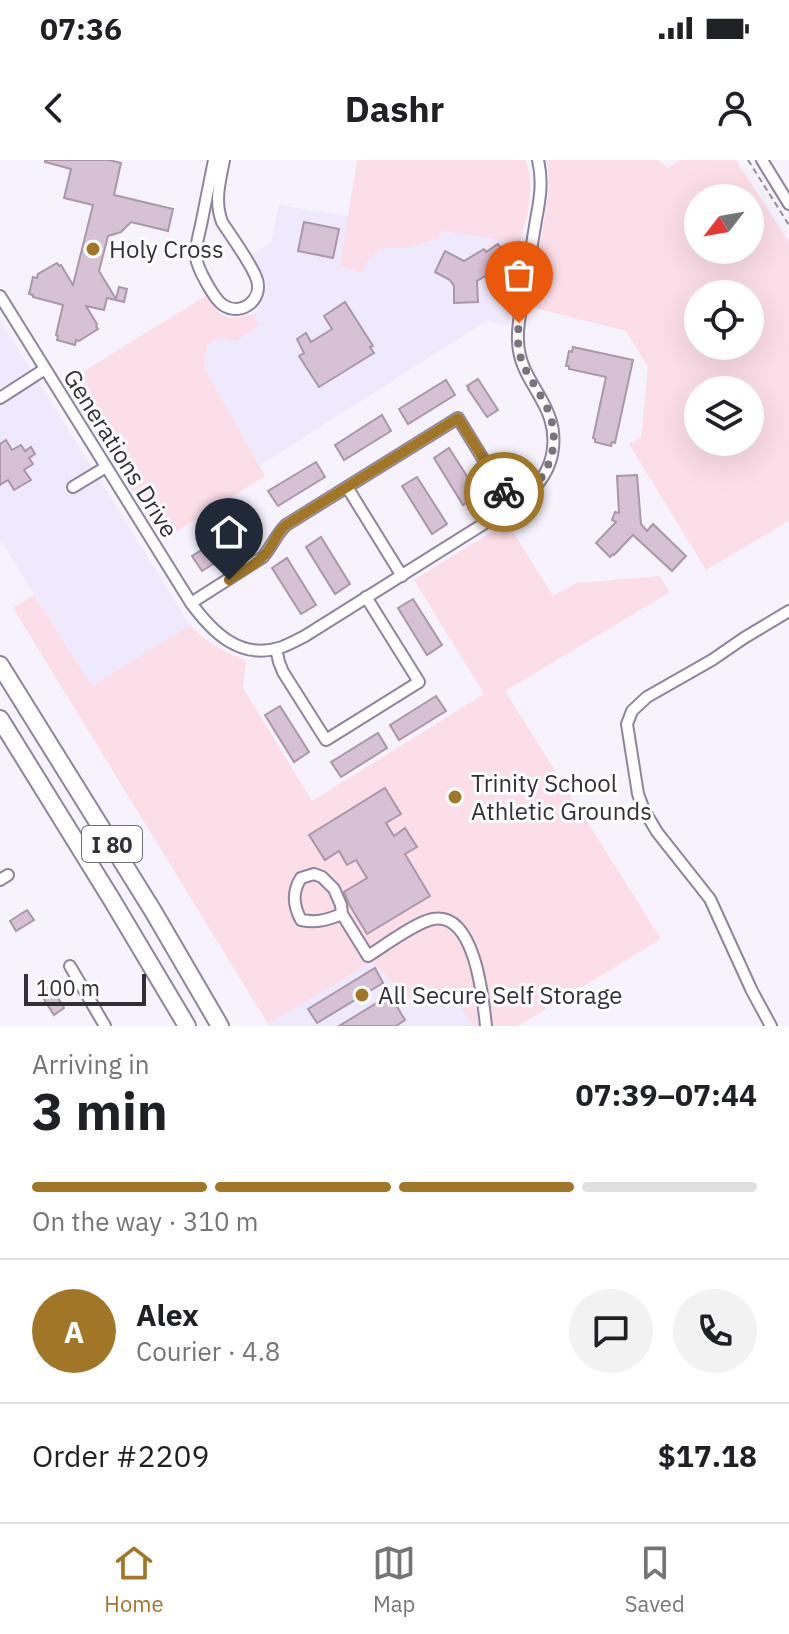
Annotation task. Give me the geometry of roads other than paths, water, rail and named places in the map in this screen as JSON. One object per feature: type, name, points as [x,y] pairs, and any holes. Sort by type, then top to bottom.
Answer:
[{"type":"highway","name":"I 80","points":[[0,665],[153,911],[220,1026]]},
{"type":"highway","name":"I 80","points":[[0,719],[187,1026]]},
{"type":"street","points":[[214,160],[197,243],[197,262],[220,302],[238,309],[250,304],[258,288],[255,275],[219,213],[217,199],[224,160]]},
{"type":"street","points":[[366,597],[419,682],[326,740],[283,672],[276,649],[305,636],[366,597],[527,497],[548,467],[553,440],[551,417],[526,373],[517,343],[541,193],[538,160]]},
{"type":"street","points":[[762,160],[789,204]]},
{"type":"street","name":"Generations Drive","points":[[0,296],[191,603],[212,630],[248,649],[276,649]]},
{"type":"street","points":[[0,398],[45,369]]},
{"type":"street","points":[[191,603],[263,557],[275,536],[286,525],[458,418],[512,506]]},
{"type":"street","points":[[73,487],[106,467]]},
{"type":"street","points":[[347,487],[402,576]]},
{"type":"street","points":[[771,1026],[710,899],[657,832],[644,810],[638,794],[627,724],[632,711],[647,697],[789,611]]},
{"type":"street","points":[[342,914],[314,923],[301,920],[296,910],[295,888],[301,878],[314,874],[334,889],[342,914],[368,956],[421,923],[443,919],[457,925],[479,976],[486,1026]]},
{"type":"street","points":[[70,966],[105,1026]]},
{"type":"place","name":"Holy Cross","points":[[93,249]]},
{"type":"place","name":"Trinity School Athletic Grounds","points":[[455,797]]},
{"type":"place","name":"All Secure Self Storage","points":[[362,995]]}]
